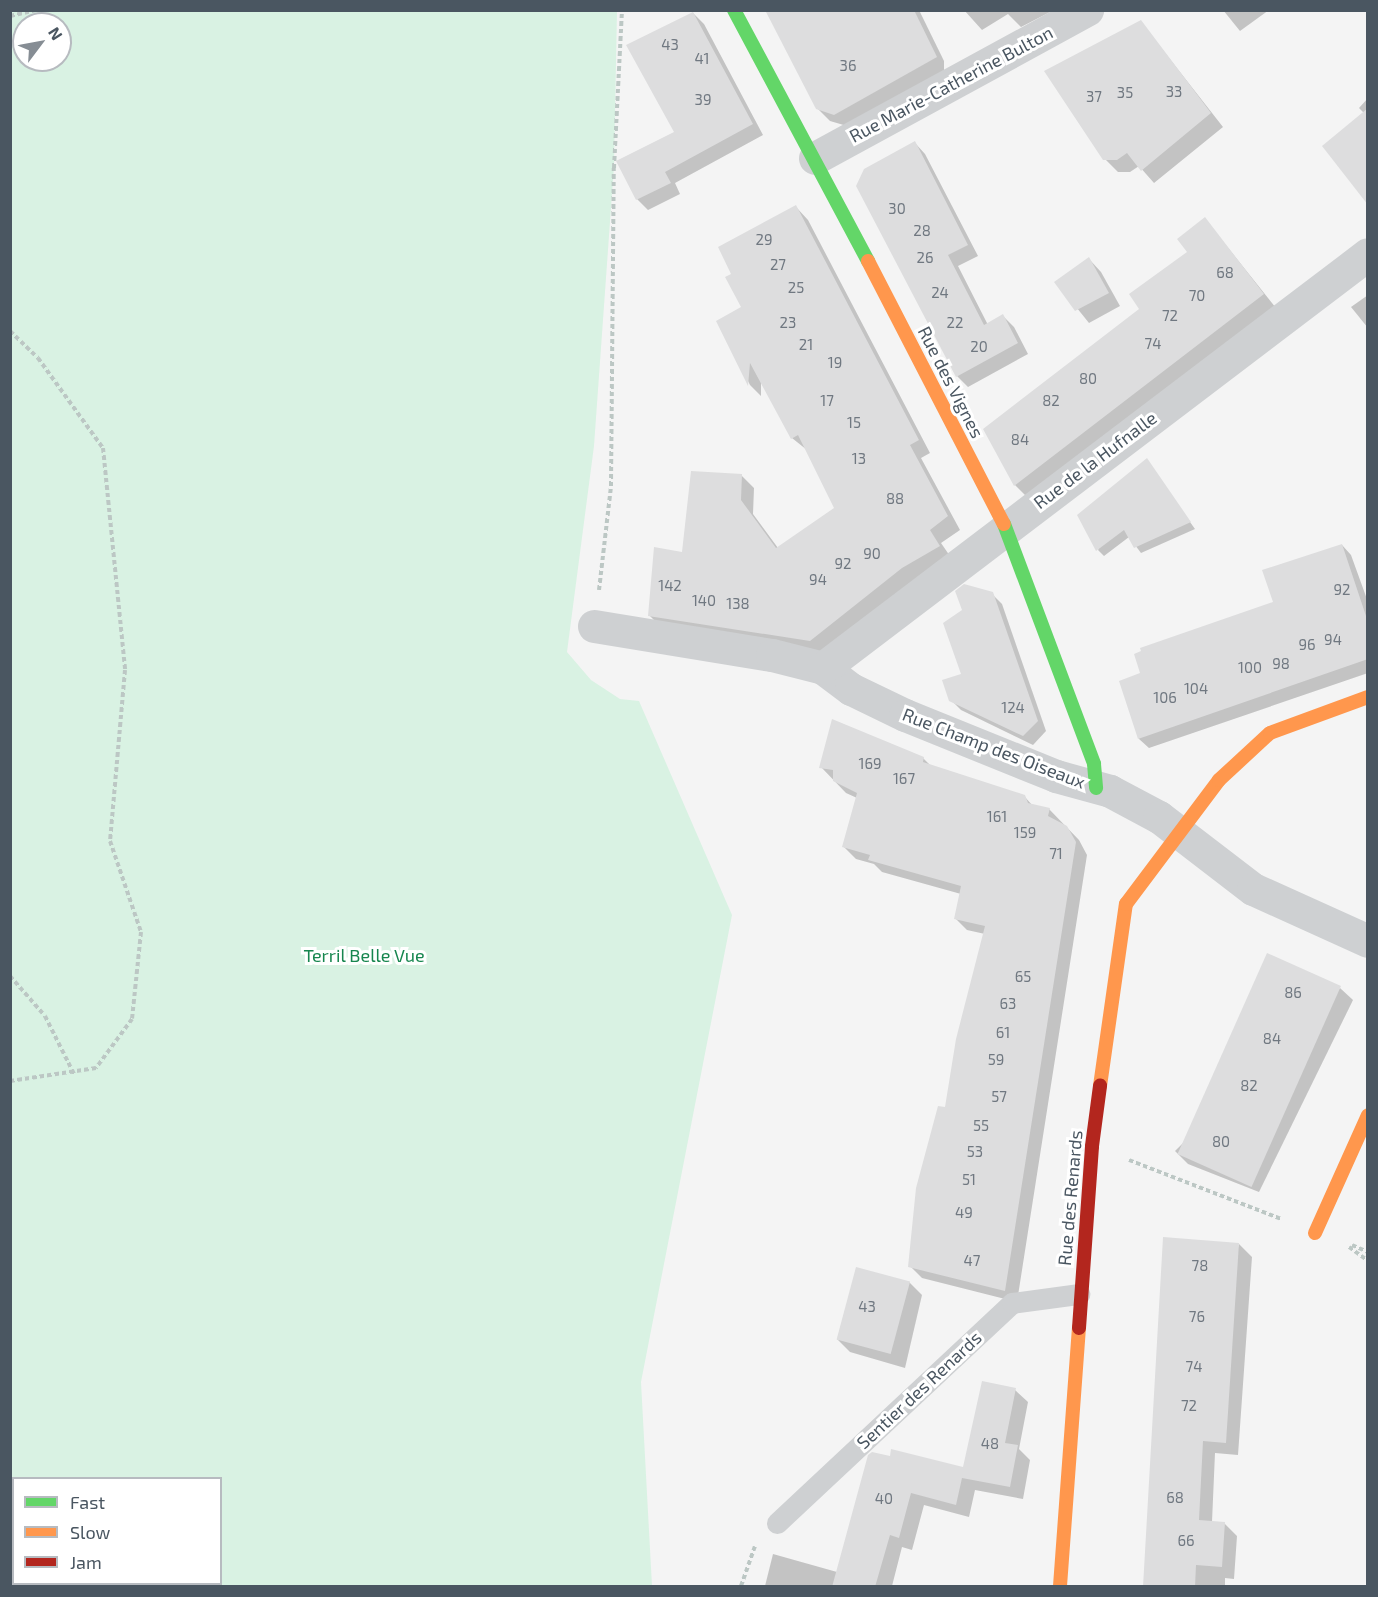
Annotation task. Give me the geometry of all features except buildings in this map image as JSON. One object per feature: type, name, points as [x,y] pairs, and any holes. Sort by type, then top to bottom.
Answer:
[{"type":"street","name":"Rue des Vignes","points":[[734,10],[815,158],[1005,526],[1094,764],[1096,788]]},
{"type":"street","name":"Rue Marie-Catherine Bulton","points":[[815,158],[1087,10]]},
{"type":"street","name":"Rue de la Hufnalle","points":[[823,668],[1005,526],[1368,254]]},
{"type":"street","name":"Rue Champ des Oiseaux","points":[[594,626],[772,655],[823,668],[852,689],[905,715],[1056,776],[1096,788],[1160,817],[1253,889],[1368,941]]},
{"type":"street","name":"Rue des Renards","points":[[1060,1587],[1079,1294],[1092,1146],[1126,904],[1219,780],[1270,733],[1368,697]]},
{"type":"street","points":[[1315,1233],[1368,1115]]},
{"type":"lane","name":"Sentier des Renards","points":[[777,1523],[1012,1303],[1079,1294]]},
{"type":"path","points":[[10,16],[36,10]]},
{"type":"path","points":[[594,626],[611,486],[614,168],[622,10]]},
{"type":"path","points":[[10,331],[38,358],[103,448],[124,670],[110,841],[141,932],[132,1019],[96,1068],[74,1074],[10,1081]]},
{"type":"path","points":[[10,976],[45,1016],[74,1074]]},
{"type":"path","points":[[1092,1146],[1315,1233]]},
{"type":"path","points":[[1368,1252],[1342,1241],[1368,1261]]},
{"type":"path","points":[[741,1587],[751,1550],[777,1523]]},
{"type":"green space","name":"Terril Belle Vue","points":[[11,10],[617,11],[614,166],[594,446],[567,652],[591,680],[620,699],[639,701],[732,915],[641,1382],[652,1586],[11,1586]]},
{"type":"traffic: fast","points":[[734,10],[868,261]]},
{"type":"traffic: fast","points":[[1004,524],[1094,764],[1096,788]]},
{"type":"traffic: slow","points":[[868,261],[1004,524]]},
{"type":"traffic: slow","points":[[1100,1086],[1126,904],[1219,780],[1270,733],[1368,697]]},
{"type":"traffic: slow","points":[[1315,1233],[1368,1115]]},
{"type":"traffic: slow","points":[[1060,1586],[1079,1328]]},
{"type":"traffic: jam","points":[[1079,1328],[1092,1146],[1100,1086]]}]
